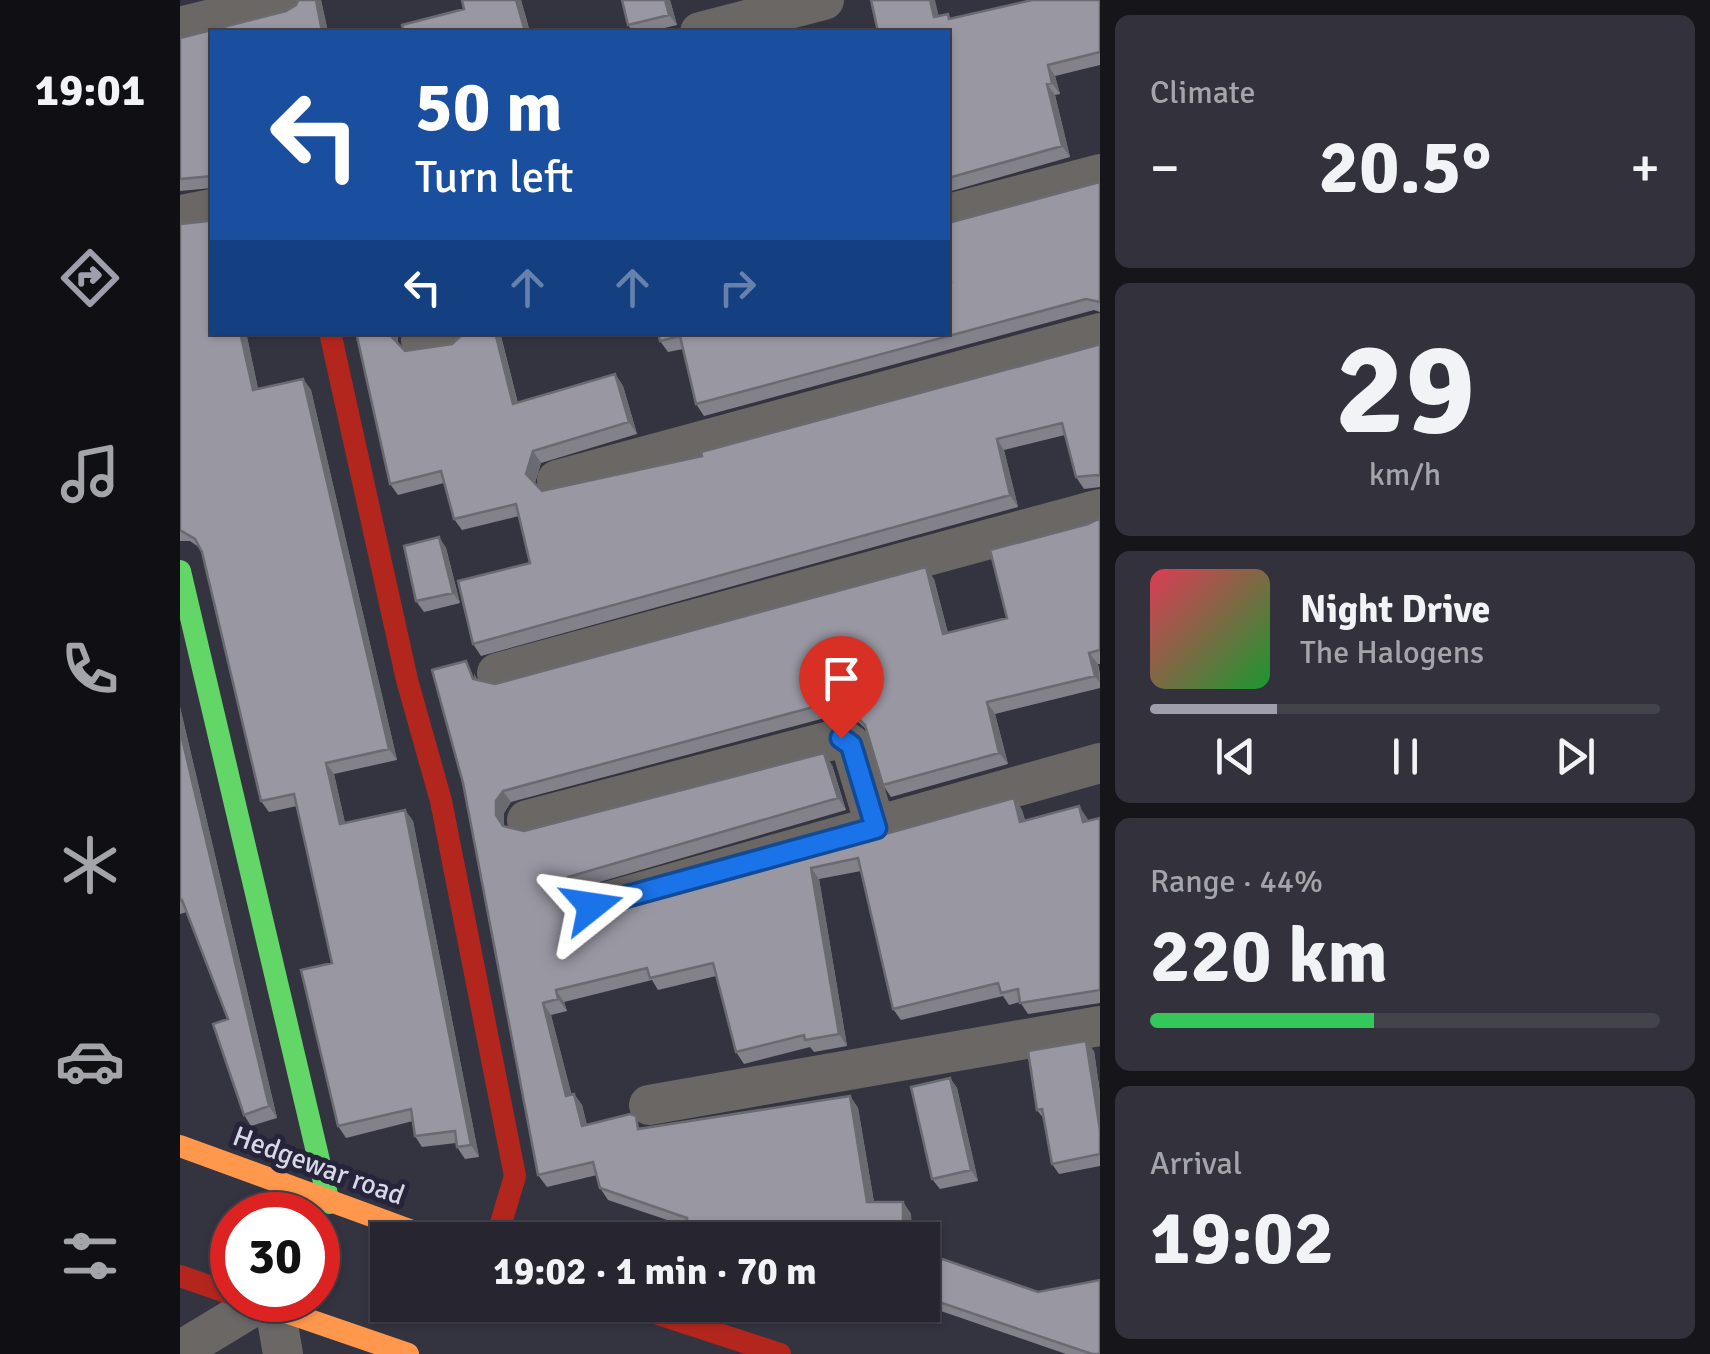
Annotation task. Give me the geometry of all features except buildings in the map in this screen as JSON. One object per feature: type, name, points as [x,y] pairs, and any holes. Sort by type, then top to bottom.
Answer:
[{"type":"street","points":[[180,27],[287,0]]},
{"type":"street","points":[[708,30],[824,0]]},
{"type":"street","points":[[950,213],[1100,174]]},
{"type":"street","points":[[180,215],[210,208]]},
{"type":"street","points":[[558,480],[1100,334]]},
{"type":"street","points":[[331,335],[408,680],[440,801],[515,1176],[501,1222]]},
{"type":"street","points":[[497,673],[1100,509]]},
{"type":"street","points":[[180,571],[327,1192]]},
{"type":"street","points":[[527,820],[841,738],[851,745],[876,828]]},
{"type":"street","points":[[592,906],[1100,763]]},
{"type":"street","points":[[649,1104],[1100,1026]]},
{"type":"street","name":"Hedgewar road","points":[[180,1146],[302,1192]]},
{"type":"street","name":"Hedgewar road","points":[[340,1206],[386,1222]]},
{"type":"street","points":[[180,1276],[210,1286]]},
{"type":"street","points":[[180,1351],[223,1322]]},
{"type":"street","points":[[265,1322],[282,1354]]},
{"type":"street","points":[[315,1322],[408,1354]]},
{"type":"street","points":[[683,1322],[780,1354]]},
{"type":"traffic: fast","points":[[180,571],[326,1192]]},
{"type":"traffic: slow","points":[[180,1146],[388,1222]]},
{"type":"traffic: slow","points":[[315,1322],[408,1354]]},
{"type":"traffic: jam","points":[[331,335],[407,680],[441,801],[515,1176],[501,1222]]},
{"type":"traffic: jam","points":[[180,1276],[210,1286]]},
{"type":"traffic: jam","points":[[683,1322],[780,1354]]},
{"type":"route","points":[[592,906],[876,828],[851,745],[841,738]]}]
